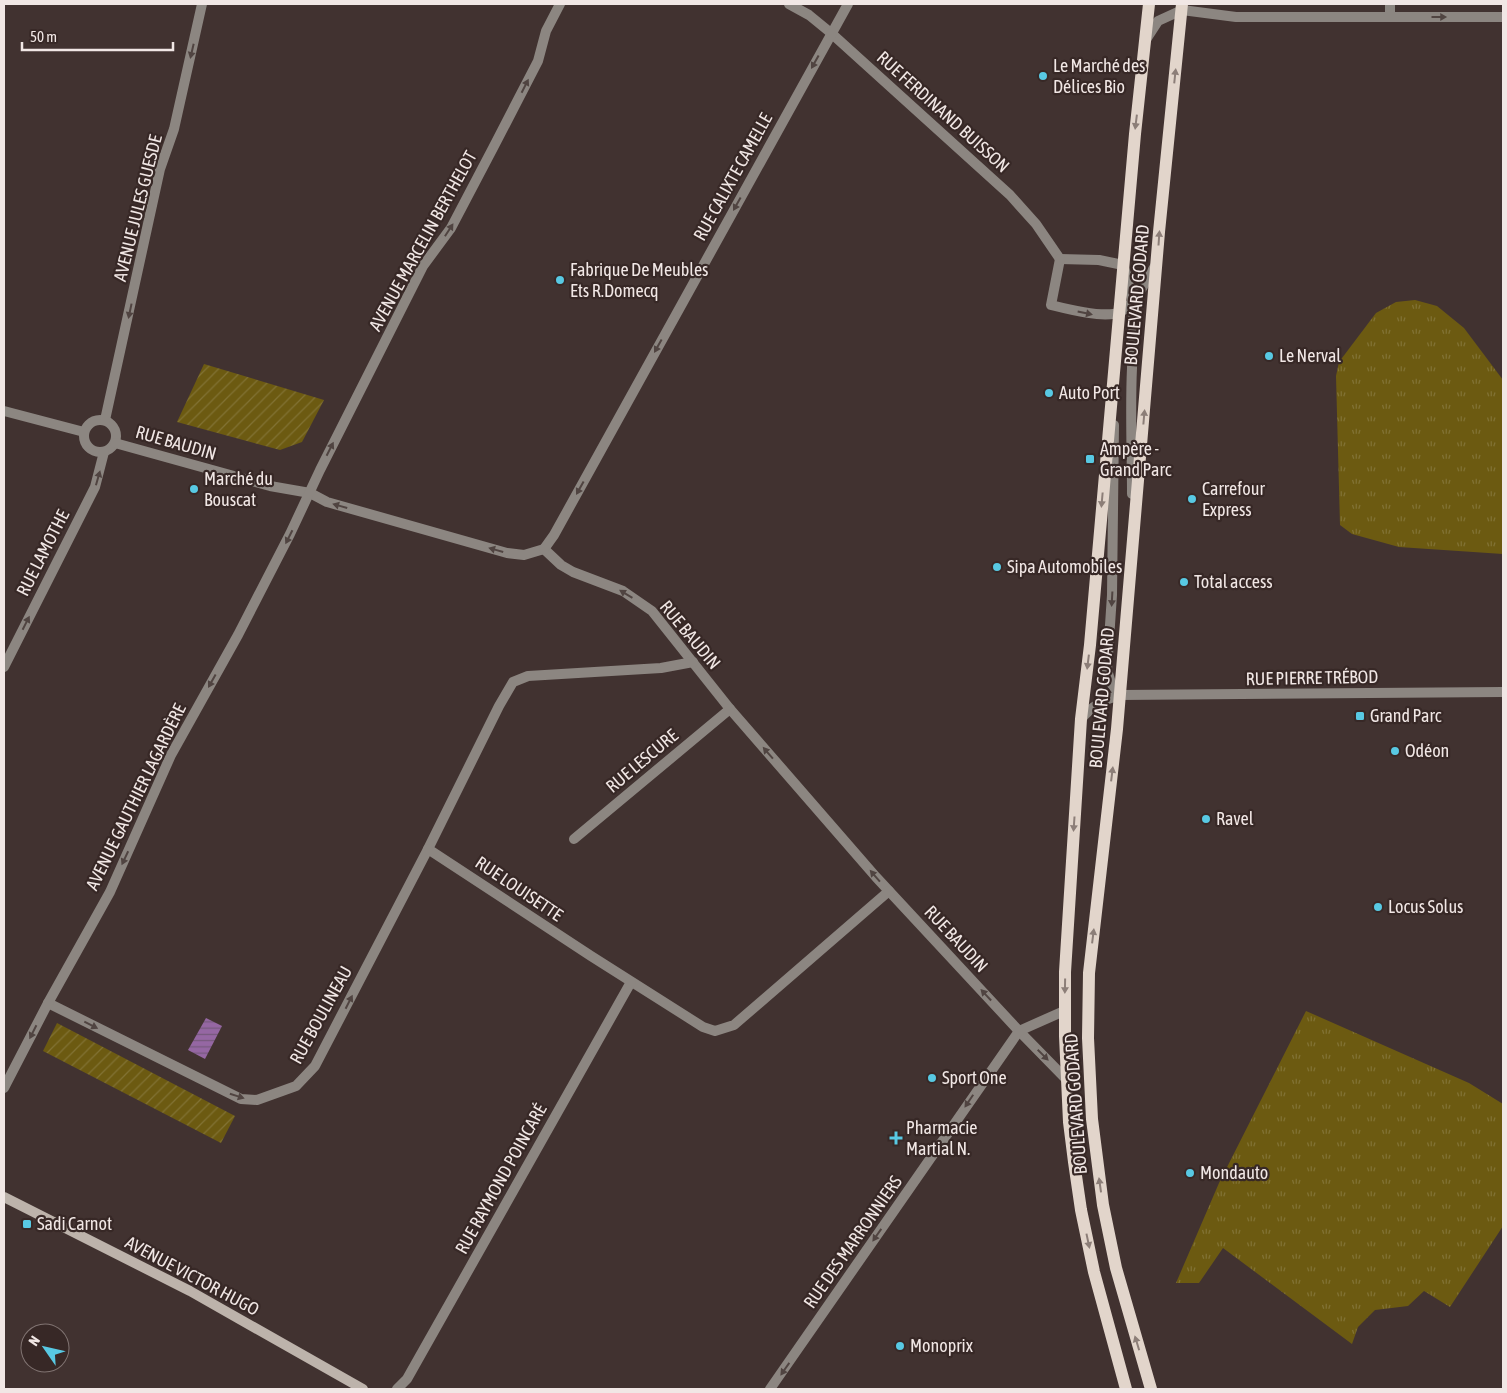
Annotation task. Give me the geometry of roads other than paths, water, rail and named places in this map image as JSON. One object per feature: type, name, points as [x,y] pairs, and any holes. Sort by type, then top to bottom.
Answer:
[{"type":"main road","name":"BOULEVARD GODARD","points":[[1126,1389],[1094,1272],[1081,1210],[1071,1138],[1064,1010],[1081,718],[1090,645],[1135,134],[1147,38],[1149,4]]},
{"type":"main road","name":"BOULEVARD GODARD","points":[[1151,1389],[1116,1268],[1108,1232],[1096,1160],[1090,1079],[1088,1012],[1089,973],[1120,695],[1180,6]]},
{"type":"street","name":"AVENUE JULES GUESDE","points":[[105,420],[160,169],[174,129],[202,4]]},
{"type":"street","name":"AVENUE MARCELIN BERTHELOT","points":[[310,493],[423,266],[451,228],[538,61],[546,30],[560,4]]},
{"type":"street","name":"RUE FERDINAND BUISSON","points":[[789,4],[809,15],[831,33],[1010,195],[1036,224],[1060,260]]},
{"type":"street","name":"RUE CALIXTE CAMELLE","points":[[544,549],[554,536],[848,4]]},
{"type":"street","points":[[1390,4],[1390,17]]},
{"type":"street","points":[[1147,38],[1158,21],[1180,6],[1236,17],[1503,17]]},
{"type":"street","points":[[1132,553],[1132,368],[1135,319],[1133,301],[1132,292],[1123,265],[1099,260],[1060,260],[1050,306],[1095,315],[1120,312],[1133,301],[1157,262]]},
{"type":"street","points":[[1081,718],[1091,707],[1106,699],[1120,695],[1111,683],[1107,670],[1112,586],[1114,375]]},
{"type":"street","points":[[4,411],[84,432]]},
{"type":"street","points":[[105,420],[114,427],[116,432],[115,443],[108,450],[98,452],[88,447],[85,443],[84,432],[92,421],[105,420]]},
{"type":"street","name":"RUE BAUDIN","points":[[115,443],[270,486],[310,493],[327,502],[507,553],[524,555],[544,549],[561,565],[573,572],[623,591],[652,611],[730,709],[889,891],[1067,1080]]},
{"type":"street","name":"RUE LAMOTHE","points":[[4,667],[95,487],[104,452]]},
{"type":"street","name":"AVENUE GAUTHIER LAGARDÈRE","points":[[4,1088],[110,892],[171,755],[238,635],[310,493]]},
{"type":"street","points":[[428,849],[499,706],[513,682],[528,676],[661,668],[693,662]]},
{"type":"street","name":"RUE PIERRE TRÉBOD","points":[[1120,695],[1503,692]]},
{"type":"street","name":"RUE LESCURE","points":[[574,839],[730,709]]},
{"type":"street","name":"RUE BOULINEAU","points":[[48,1004],[241,1098],[256,1100],[296,1086],[315,1066],[428,849]]},
{"type":"street","name":"RUE LOUISETTE","points":[[428,849],[630,982],[703,1027],[716,1031],[734,1025],[889,891]]},
{"type":"street","name":"RUE RAYMOND POINCARÉ","points":[[397,1389],[407,1379],[630,982]]},
{"type":"street","points":[[1019,1031],[1064,1010]]},
{"type":"street","name":"RUE DES MARRONNIERS","points":[[770,1389],[1019,1031]]},
{"type":"street","name":"AVENUE VICTOR HUGO","points":[[4,1197],[190,1291],[363,1389]]},
{"type":"place","name":"Le Marché des Délices Bio","points":[[1043,76]]},
{"type":"place","name":"Fabrique De Meubles Ets R.Domecq","points":[[560,280]]},
{"type":"place","name":"Le Nerval","points":[[1269,356]]},
{"type":"place","name":"Auto Port","points":[[1049,393]]},
{"type":"place","name":"Ampère - Grand Parc","points":[[1090,459]]},
{"type":"place","name":"Marché du Bouscat","points":[[194,489]]},
{"type":"place","name":"Carrefour Express","points":[[1192,499]]},
{"type":"place","name":"Sipa Automobiles","points":[[997,567]]},
{"type":"place","name":"Total access","points":[[1184,582]]},
{"type":"place","name":"Grand Parc","points":[[1360,716]]},
{"type":"place","name":"Odéon","points":[[1395,751]]},
{"type":"place","name":"Ravel","points":[[1206,819]]},
{"type":"place","name":"Locus Solus","points":[[1378,907]]},
{"type":"place","name":"Sport One","points":[[932,1078]]},
{"type":"place","name":"Pharmacie Martial N.","points":[[896,1138]]},
{"type":"place","name":"Mondauto","points":[[1190,1173]]},
{"type":"place","name":"Sadi Carnot","points":[[27,1224]]},
{"type":"place","name":"Monoprix","points":[[900,1346]]}]
